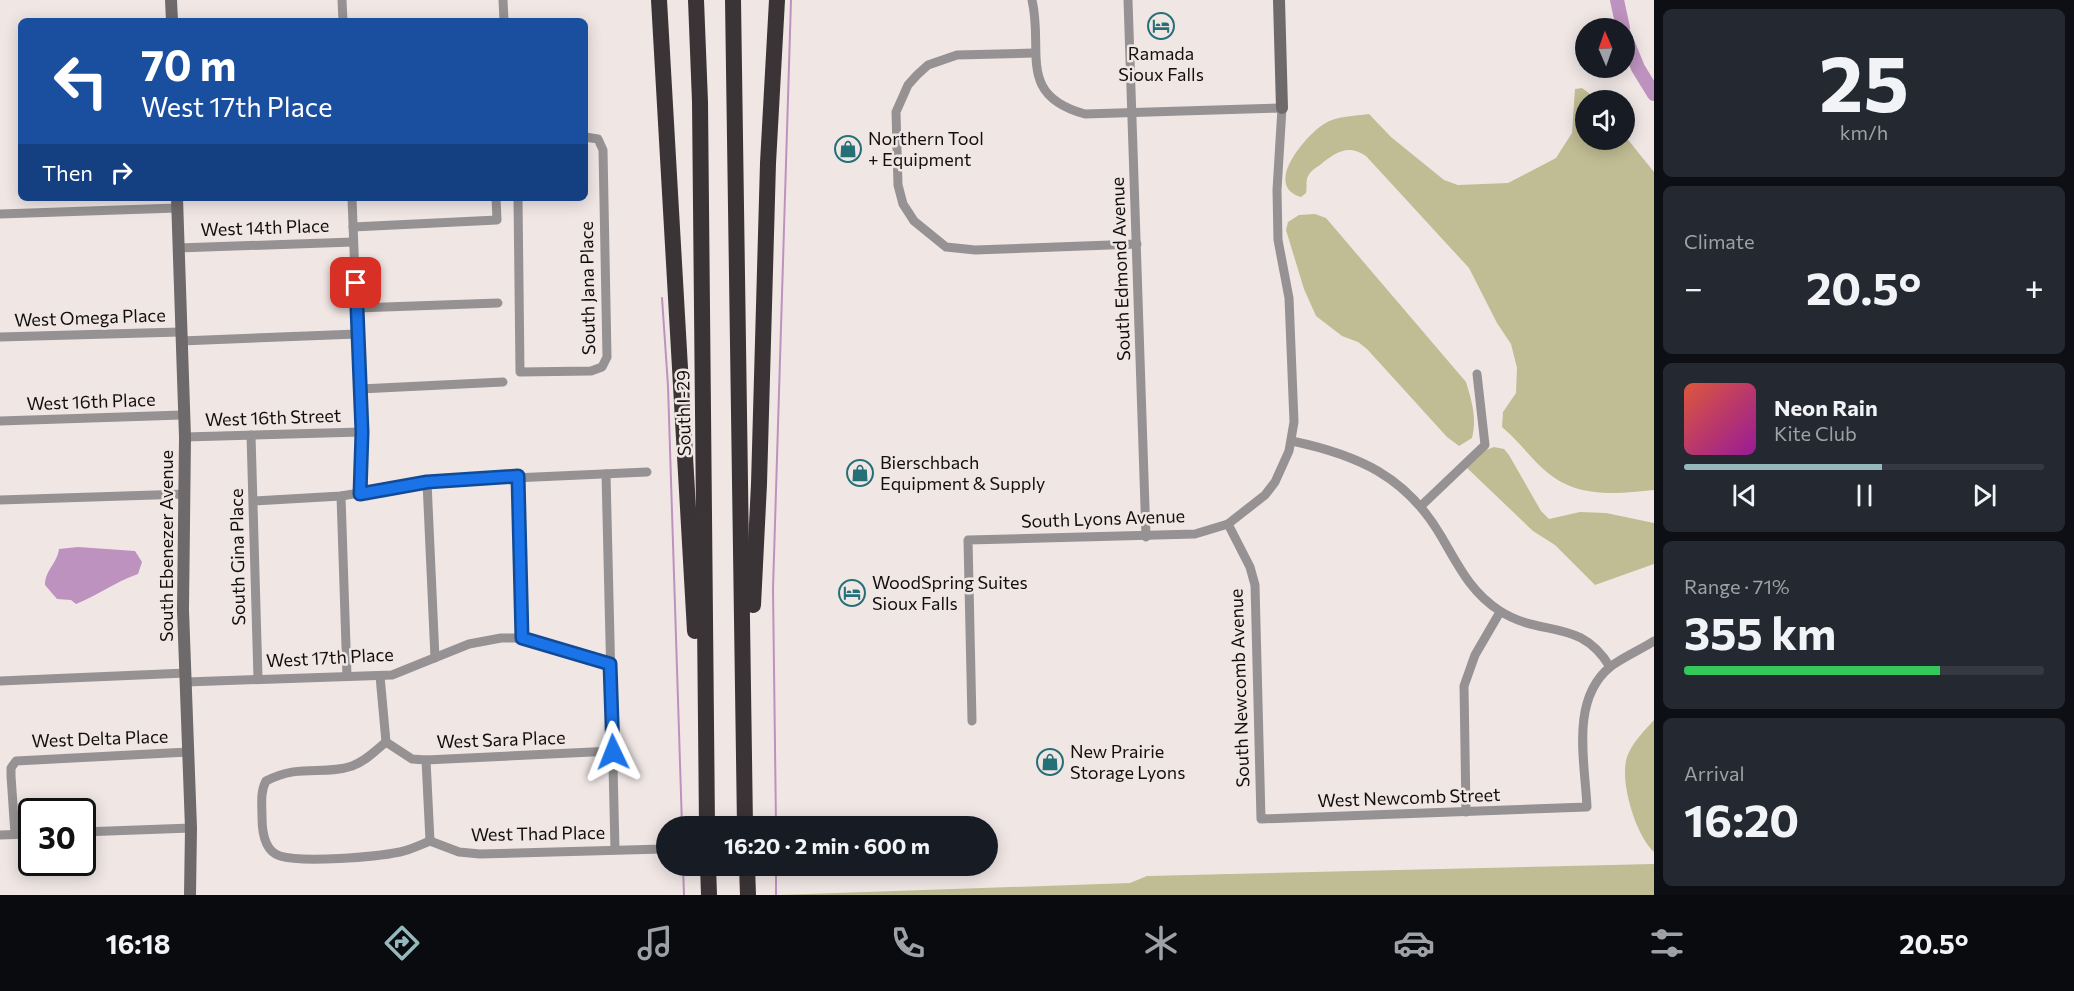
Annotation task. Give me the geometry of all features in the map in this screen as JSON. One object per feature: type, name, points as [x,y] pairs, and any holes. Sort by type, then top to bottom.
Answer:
[{"type":"highway","points":[[661,0],[689,555],[705,755]]},
{"type":"highway","points":[[766,0],[773,44]]},
{"type":"highway","points":[[744,768],[759,484],[773,44],[777,0]]},
{"type":"highway","name":"South I-29","points":[[696,3],[707,816]]},
{"type":"highway","points":[[733,5],[746,816]]},
{"type":"highway","points":[[708,876],[709,895]]},
{"type":"highway","points":[[747,876],[748,895]]},
{"type":"street","points":[[171,0],[172,18]]},
{"type":"street","points":[[342,0],[343,18]]},
{"type":"street","points":[[503,0],[504,18]]},
{"type":"street","points":[[1032,0],[1037,75],[1044,90],[1054,101],[1068,110],[1085,114],[1282,108]]},
{"type":"street","name":"South Edmond Avenue","points":[[1128,0],[1146,537]]},
{"type":"street","name":"South Lyons Avenue","points":[[972,721],[968,540],[1195,534],[1228,524],[1265,495],[1275,482],[1292,441],[1290,305],[1278,240],[1277,211],[1282,108],[1279,0]]},
{"type":"street","points":[[1034,53],[957,56],[928,65],[908,85],[896,112],[895,128],[898,185],[903,204],[914,221],[946,247],[975,250],[1137,244]]},
{"type":"street","name":"South Jana Place","points":[[518,201],[520,372],[591,371],[603,367],[607,362],[603,150],[598,139],[588,137]]},
{"type":"street","points":[[352,201],[362,432],[360,494]]},
{"type":"street","name":"West 14th Place","points":[[353,227],[497,220],[496,201]]},
{"type":"street","points":[[0,214],[177,203]]},
{"type":"street","name":"South Ebenezer Avenue","points":[[177,203],[182,415],[185,437],[183,610],[191,828],[190,895]]},
{"type":"street","name":"West 14th Place","points":[[178,248],[353,242]]},
{"type":"street","points":[[357,308],[498,303]]},
{"type":"street","name":"West Omega Place","points":[[0,337],[357,334]]},
{"type":"street","points":[[1421,506],[1485,445],[1477,374]]},
{"type":"street","points":[[360,389],[503,382]]},
{"type":"street","name":"West 16th Place","points":[[0,421],[182,415]]},
{"type":"street","name":"West 16th Street","points":[[185,437],[362,432]]},
{"type":"street","name":"South Gina Place","points":[[251,435],[258,678]]},
{"type":"street","points":[[1292,441],[1336,451],[1364,462],[1392,480],[1421,506],[1464,576],[1474,589],[1500,612],[1524,623],[1581,636],[1598,649],[1610,667],[1654,641]]},
{"type":"street","points":[[254,501],[360,494],[427,482],[518,476],[647,472]]},
{"type":"street","points":[[606,474],[615,849]]},
{"type":"street","points":[[518,476],[522,638]]},
{"type":"street","points":[[427,482],[435,658]]},
{"type":"street","points":[[0,500],[185,494]]},
{"type":"street","points":[[341,496],[347,676]]},
{"type":"street","name":"South Newcomb Avenue","points":[[1228,524],[1250,568],[1254,585],[1261,819]]},
{"type":"street","points":[[1466,812],[1464,686],[1475,656],[1500,612]]},
{"type":"street","name":"West 17th Place","points":[[0,681],[380,676],[405,670],[488,639],[522,638],[610,664]]},
{"type":"street","name":"West Newcomb Street","points":[[1261,819],[1587,807],[1584,714],[1596,683],[1610,667]]},
{"type":"street","points":[[380,676],[386,742]]},
{"type":"street","points":[[386,742],[412,759],[426,760],[430,841],[402,852],[366,856],[292,857],[275,853],[267,844],[262,829],[262,791],[266,781],[292,770],[352,766],[364,760],[386,742]]},
{"type":"street","name":"West Delta Place","points":[[15,834],[11,768],[16,761],[188,752]]},
{"type":"street","name":"West Sara Place","points":[[426,760],[613,752]]},
{"type":"street","points":[[96,831],[191,828]]},
{"type":"street","points":[[0,835],[15,834]]},
{"type":"street","name":"West Thad Place","points":[[430,841],[459,852],[480,854],[656,849]]},
{"type":"shaded area","points":[[1575,89],[1585,90],[1575,90],[1575,150],[1635,148],[1654,172],[1654,490],[1612,493],[1572,487],[1548,473],[1502,427],[1503,412],[1516,393],[1517,368],[1511,344],[1497,323],[1469,268],[1366,156],[1360,152],[1348,150],[1331,156],[1309,174],[1306,193],[1301,197],[1290,191],[1286,182],[1286,172],[1291,160],[1316,130],[1334,119],[1369,114],[1391,137],[1444,180],[1458,185],[1508,183],[1556,158],[1572,133]]},
{"type":"shaded area","points":[[1315,214],[1326,218],[1466,382],[1474,417],[1472,438],[1459,446],[1447,437],[1367,349],[1358,342],[1342,336],[1316,316],[1304,289],[1286,230],[1288,222],[1299,215]]},
{"type":"shaded area","points":[[1494,447],[1504,449],[1509,455],[1541,511],[1549,519],[1580,512],[1606,513],[1654,523],[1654,564],[1595,585],[1555,545],[1533,531],[1466,467],[1486,450]]},
{"type":"shaded area","points":[[78,547],[135,551],[142,562],[138,574],[76,604],[71,600],[57,599],[45,585],[47,575],[59,549]]},
{"type":"shaded area","points":[[1654,720],[1654,852],[1635,821],[1627,793],[1625,767],[1632,747]]},
{"type":"shaded area","points":[[1654,864],[1654,895],[779,895],[1130,883],[1147,876]]},
{"type":"waterway","points":[[776,816],[773,589],[791,0]]},
{"type":"waterway","points":[[1617,0],[1621,18]]},
{"type":"waterway","points":[[1635,61],[1654,94]]},
{"type":"waterway","points":[[662,298],[668,386],[682,816]]},
{"type":"waterway","points":[[683,876],[684,895]]},
{"type":"waterway","points":[[776,876],[776,895]]},
{"type":"place","name":"Ramada Sioux Falls","points":[[1161,26]]},
{"type":"place","name":"Northern Tool + Equipment","points":[[848,149]]},
{"type":"place","name":"Bierschbach Equipment & Supply","points":[[860,473]]},
{"type":"place","name":"WoodSpring Suites Sioux Falls","points":[[852,593]]},
{"type":"place","name":"New Prairie Storage Lyons","points":[[1050,762]]},
{"type":"route","points":[[356,283],[362,432],[360,494],[427,482],[518,476],[522,638],[610,664],[613,752]]}]
